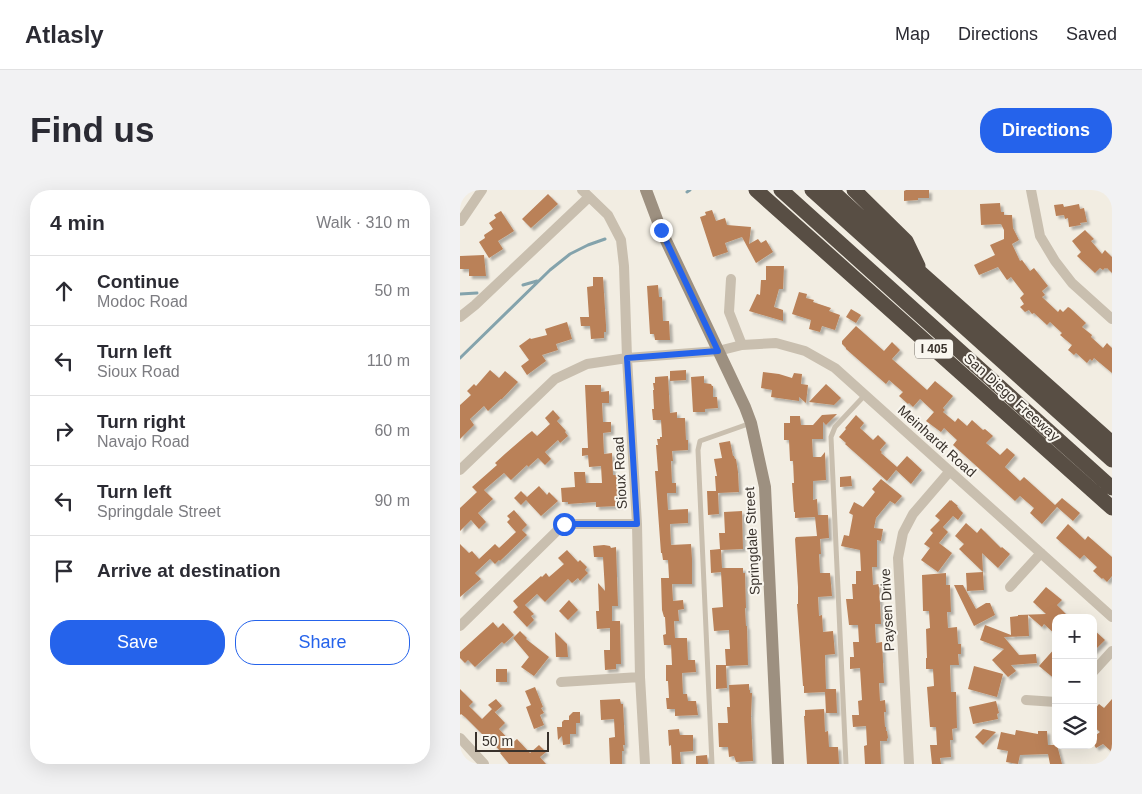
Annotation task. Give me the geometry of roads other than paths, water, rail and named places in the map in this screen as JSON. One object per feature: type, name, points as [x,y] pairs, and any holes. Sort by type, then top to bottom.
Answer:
[{"type":"highway","name":"San Diego Freeway","points":[[756,190],[1112,508]]},
{"type":"highway","points":[[781,190],[1112,488]]},
{"type":"highway","points":[[812,190],[1112,460]]},
{"type":"highway","points":[[831,190],[922,274],[1112,443]]},
{"type":"highway","points":[[854,190],[906,241],[922,274]]},
{"type":"main road","name":"Springdale Street","points":[[646,190],[661,230],[752,423],[765,487],[778,764]]},
{"type":"street","points":[[461,221],[482,190]]},
{"type":"street","points":[[1031,190],[1040,236],[1055,261],[1072,283],[1112,319]]},
{"type":"street","points":[[460,317],[475,305],[586,194]]},
{"type":"street","name":"Sioux Road","points":[[586,194],[608,215],[620,240],[624,266],[627,358],[637,524],[640,677],[645,764]]},
{"type":"street","points":[[731,279],[729,312],[742,345]]},
{"type":"street","name":"Meinhardt Road","points":[[460,470],[555,379],[587,364],[627,358],[718,351],[742,345],[776,343],[805,351],[835,368],[1112,617]]},
{"type":"street","name":"Paysen Drive","points":[[909,764],[898,558],[902,533],[913,514],[950,472]]},
{"type":"street","points":[[460,626],[564,524],[637,524]]},
{"type":"street","points":[[1010,587],[1041,553]]},
{"type":"street","points":[[1097,667],[1112,650]]},
{"type":"street","points":[[561,682],[640,677]]},
{"type":"street","points":[[1026,700],[1052,702]]},
{"type":"street","points":[[460,738],[484,764]]},
{"type":"lane","points":[[846,764],[832,432],[865,395]]},
{"type":"lane","points":[[712,764],[698,450],[700,441],[752,423]]},
{"type":"waterway","points":[[460,358],[550,270],[570,254],[605,239]]},
{"type":"waterway","points":[[523,285],[537,281]]},
{"type":"waterway","points":[[460,294],[477,293]]}]
